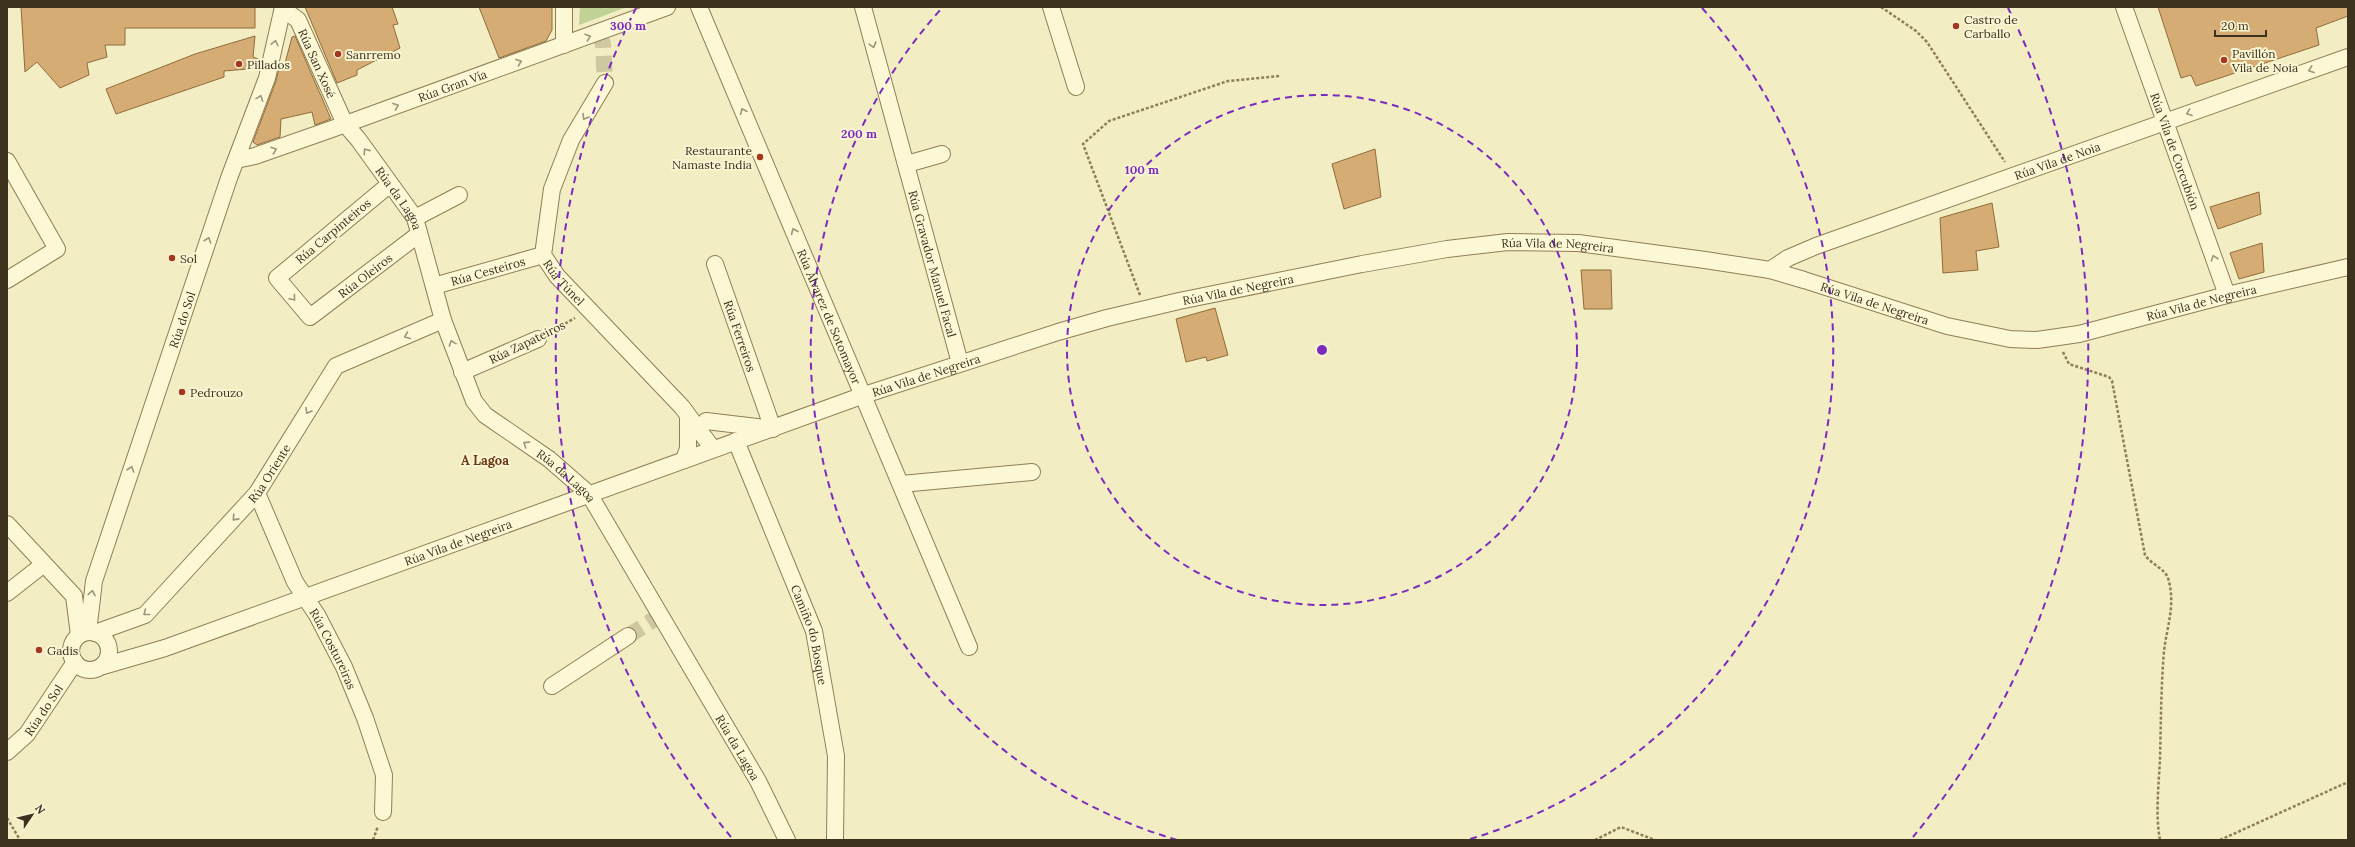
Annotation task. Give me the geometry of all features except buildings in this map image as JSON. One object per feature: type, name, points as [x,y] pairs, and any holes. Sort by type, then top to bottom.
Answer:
[{"type":"street","points":[[564,7],[564,45]]},
{"type":"street","name":"Rúa Gran Vía","points":[[236,160],[255,156],[667,7]]},
{"type":"street","name":"Rúa Álvarez de Sotomayor","points":[[699,7],[969,647]]},
{"type":"street","name":"Rúa Gravador Manuel Facal","points":[[863,7],[960,363]]},
{"type":"street","points":[[1051,7],[1076,87]]},
{"type":"street","name":"Rúa Vila de Corcubión","points":[[2124,7],[2227,295]]},
{"type":"street","name":"Rúa do Sol","points":[[103,666],[109,655],[93,636],[90,604],[96,575],[236,160],[267,78],[283,8]]},
{"type":"street","name":"Rúa San Xosé","points":[[283,8],[298,20],[345,124]]},
{"type":"street","name":"Rúa Vila de Noia","points":[[1770,270],[1788,258],[1816,246],[2027,172],[2348,56]]},
{"type":"street","name":"Rúa Túnel","points":[[604,83],[571,140],[552,189],[543,255],[557,276],[685,413],[724,446]]},
{"type":"street","name":"Rúa da Lagoa","points":[[345,124],[358,139],[415,218],[443,320],[474,401],[485,415],[549,459],[590,494],[758,781],[787,840]]},
{"type":"street","points":[[907,164],[942,154]]},
{"type":"street","points":[[7,161],[57,249],[7,280]]},
{"type":"street","name":"Rúa Carpinteiros","points":[[310,317],[277,278],[390,184]]},
{"type":"street","points":[[415,218],[459,195]]},
{"type":"street","name":"Rúa Oleiros","points":[[310,317],[419,234]]},
{"type":"street","name":"Rúa Vila de Negreira","points":[[103,666],[143,655],[305,598],[864,396],[960,363],[1065,330],[1145,309],[1447,248],[1508,242],[1598,245],[1770,270],[1947,326],[1984,335],[2030,340],[2061,337],[2227,295],[2348,267]]},
{"type":"street","name":"Rúa Cesteiros","points":[[434,286],[543,255]]},
{"type":"street","name":"Rúa Ferreiros","points":[[715,264],[773,429]]},
{"type":"street","name":"Rúa Oriente","points":[[93,636],[145,615],[257,493],[336,366],[443,320]]},
{"type":"street","name":"Rúa Zapateiros","points":[[462,372],[538,339]]},
{"type":"street","points":[[750,426],[765,408]]},
{"type":"street","name":"Rúa Túnel","points":[[685,413],[693,410],[706,421],[724,446]]},
{"type":"street","points":[[684,460],[688,448],[685,413]]},
{"type":"street","name":"Rúa Vila de Negreira","points":[[706,421],[773,429]]},
{"type":"street","name":"Camiño do Bosque","points":[[724,446],[814,631],[836,756],[836,840]]},
{"type":"street","points":[[901,484],[1032,472]]},
{"type":"street","name":"Rúa Costureiras","points":[[257,493],[295,582],[317,615],[344,667],[384,775],[383,812]]},
{"type":"street","points":[[7,524],[74,596],[93,636],[143,655]]},
{"type":"street","points":[[7,593],[44,564]]},
{"type":"street","name":"Rúa do Sol","points":[[7,752],[27,734],[75,662],[71,651],[72,645],[93,636]]},
{"type":"street","points":[[552,686],[628,636]]},
{"type":"street","points":[[75,662],[85,670],[92,670],[103,666]]},
{"type":"path","points":[[1881,7],[1916,31],[1927,42],[2003,161],[2027,172]]},
{"type":"path","points":[[1145,309],[1083,144],[1109,121],[1228,81],[1280,76]]},
{"type":"path","name":"Rúa Zapateiros","points":[[538,339],[590,310]]},
{"type":"path","points":[[2061,337],[2064,352],[2069,364],[2109,378],[2112,381],[2145,555],[2149,561],[2168,576],[2172,612],[2164,649],[2161,688],[2159,797],[2160,840]]},
{"type":"path","points":[[2220,840],[2348,782]]},
{"type":"path","points":[[7,818],[20,840]]},
{"type":"path","points":[[1595,840],[1621,827],[1655,840]]},
{"type":"green space","points":[[580,7],[627,7],[579,25]]},
{"type":"tunnel","points":[[598,33],[603,44],[605,83]]},
{"type":"tunnel","points":[[628,636],[661,615]]},
{"type":"place","name":"Castro de Carballo","points":[[1956,26]]},
{"type":"place","name":"Sanrremo","points":[[338,54]]},
{"type":"place","name":"Pavillón Vila de Noia","points":[[2224,60]]},
{"type":"place","name":"Pillados","points":[[239,64]]},
{"type":"place","name":"Restaurante Namaste India","points":[[760,157]]},
{"type":"place","name":"Sol","points":[[172,258]]},
{"type":"place","name":"Pedrouzo","points":[[182,392]]},
{"type":"place","name":"Gadis","points":[[39,650]]},
{"type":"district","name":"A Lagoa","points":[[485,460]]}]
